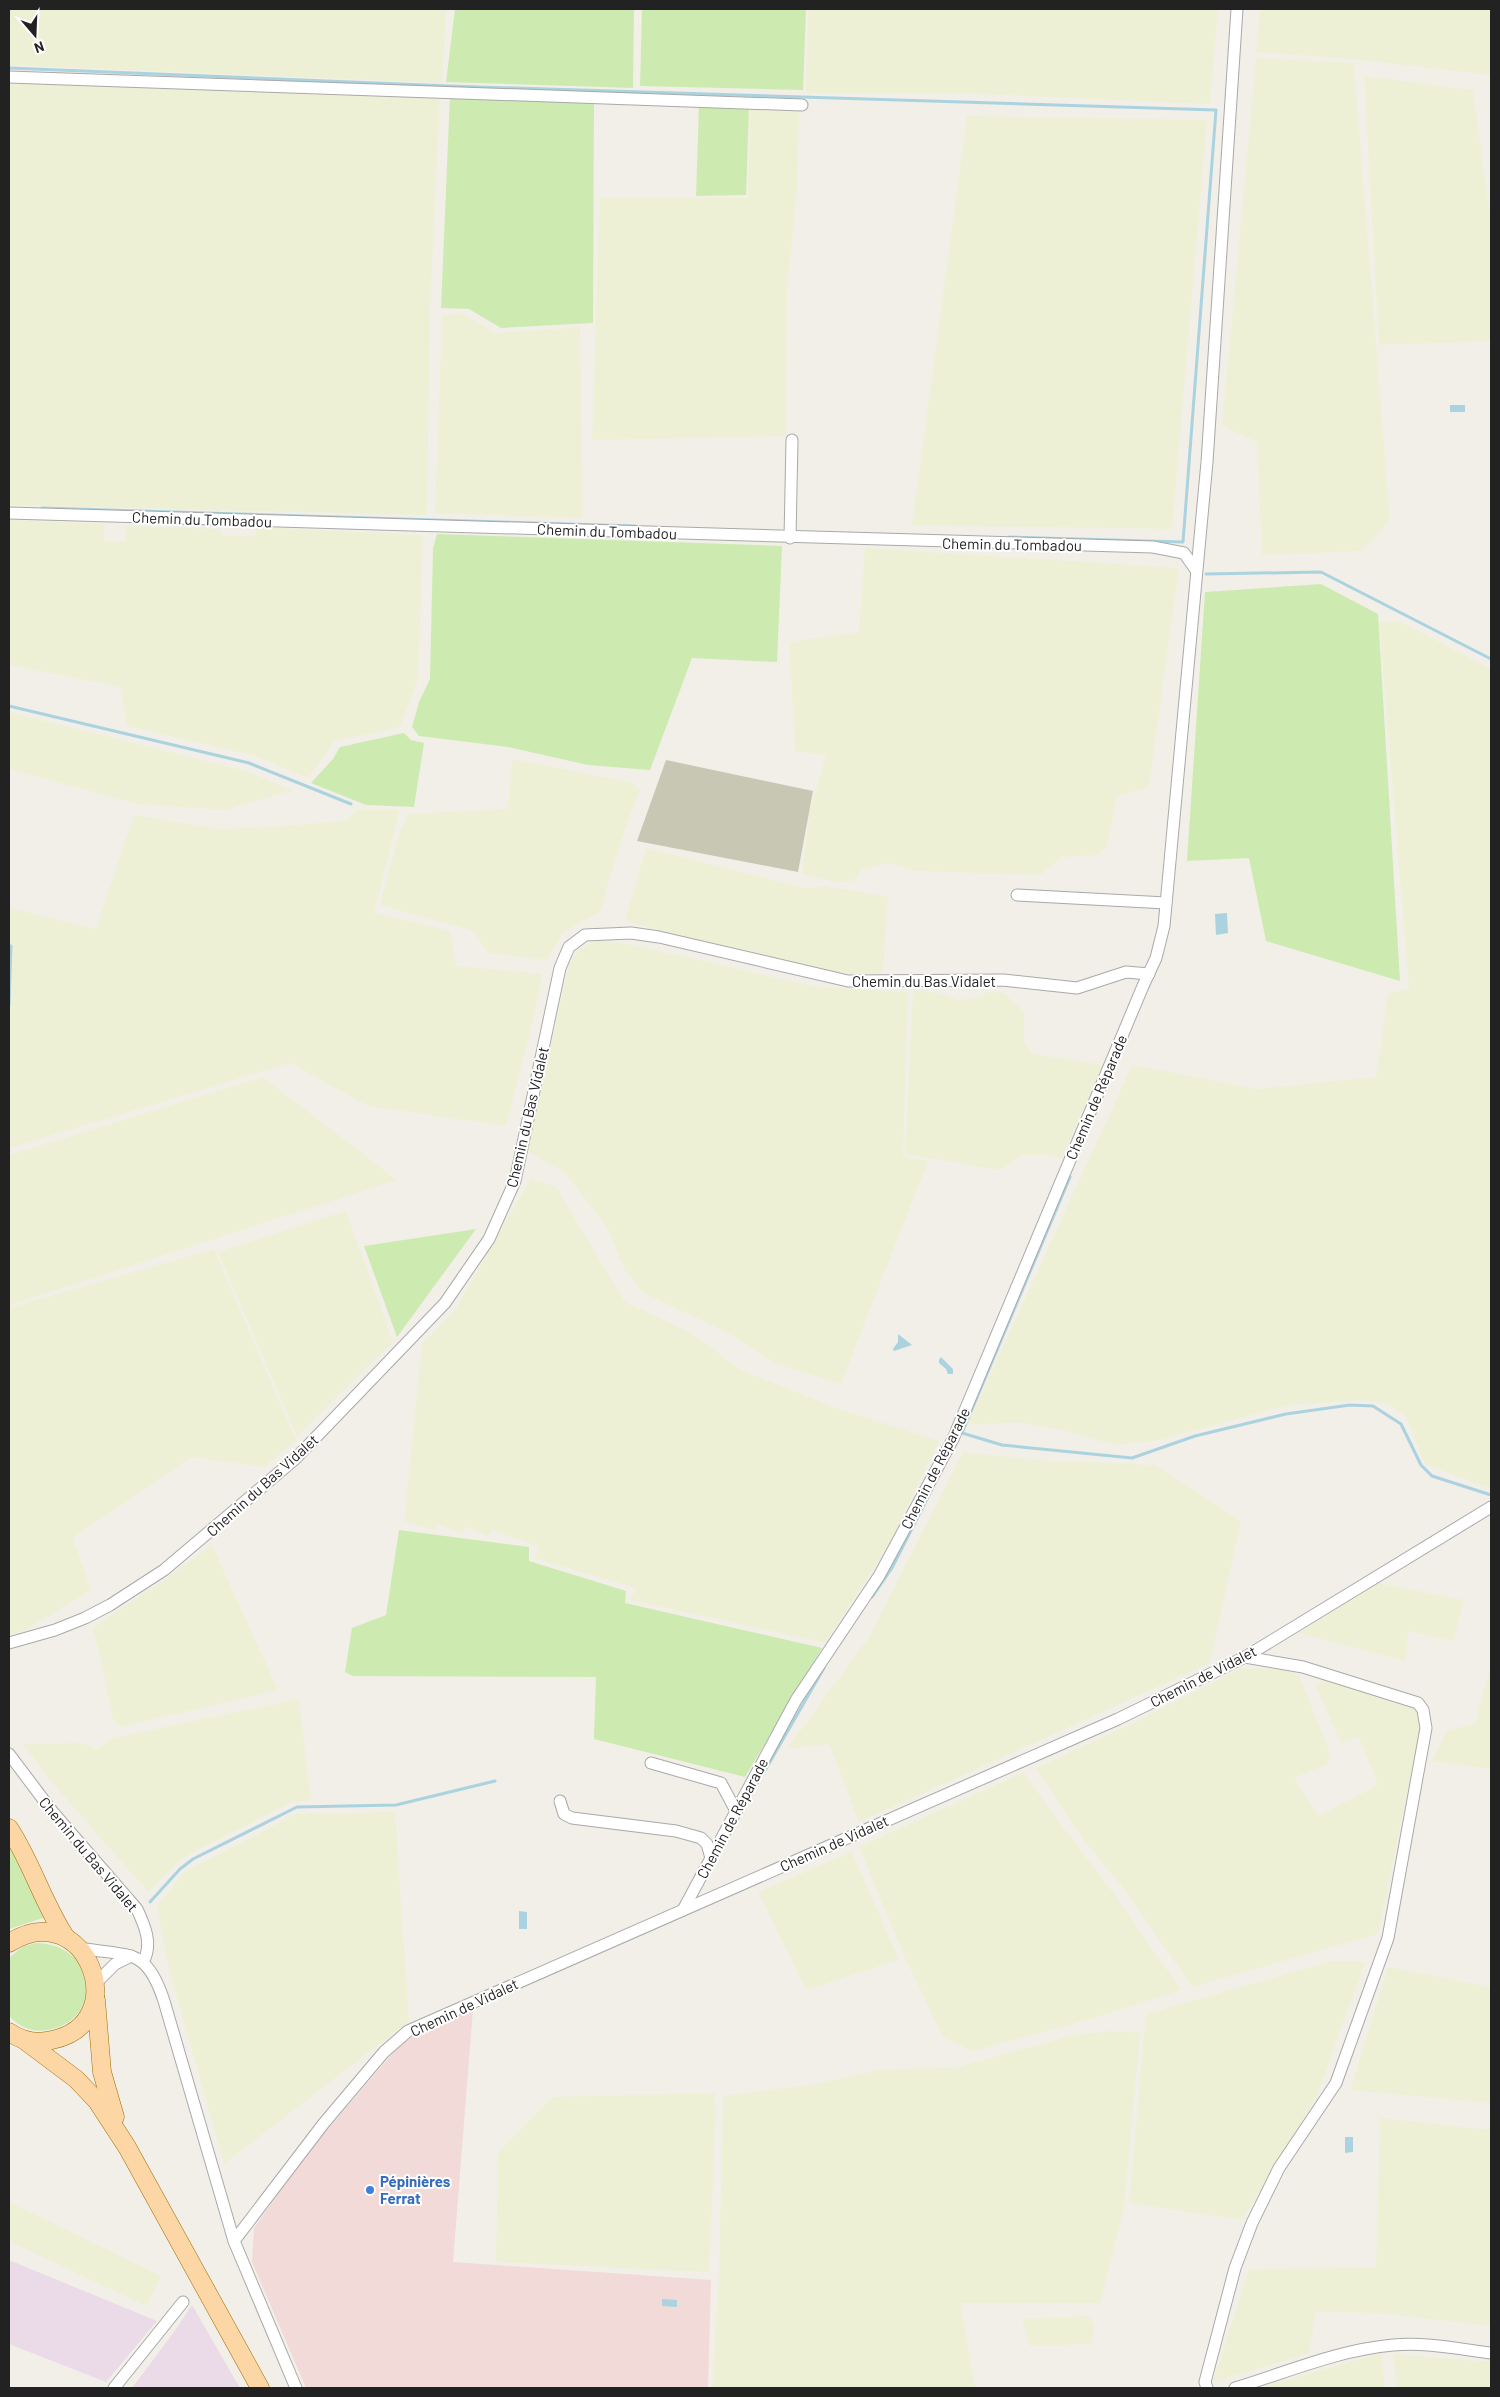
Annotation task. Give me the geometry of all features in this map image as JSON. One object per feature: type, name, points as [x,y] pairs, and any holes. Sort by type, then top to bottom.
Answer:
[{"type":"main road","points":[[9,1828],[18,1843],[46,1904],[66,1938]]},
{"type":"main road","points":[[9,1943],[18,1937],[34,1932],[50,1933],[66,1938],[80,1948],[88,1958],[96,1990],[102,2072],[110,2104],[127,2147]]},
{"type":"main road","points":[[14,2036],[43,2042],[61,2039],[77,2029],[89,2015],[96,1990]]},
{"type":"main road","points":[[14,2036],[76,2079],[97,2101],[127,2147],[260,2388]]},
{"type":"street","name":"Chemin de Réparade","points":[[683,1910],[796,1700],[879,1576],[953,1439],[1156,958],[1164,926],[1207,462],[1237,9]]},
{"type":"street","points":[[9,78],[802,105]]},
{"type":"street","points":[[790,538],[792,440]]},
{"type":"street","name":"Chemin du Tombadou","points":[[9,513],[790,538],[1154,547],[1184,553],[1196,570]]},
{"type":"street","points":[[1017,895],[1166,903]]},
{"type":"street","name":"Chemin du Bas Vidalet","points":[[9,1644],[62,1628],[85,1618],[110,1605],[164,1570],[295,1459],[444,1303],[489,1239],[515,1181],[560,968],[569,947],[585,935],[631,933],[659,937],[848,982],[1003,980],[1078,988],[1126,972],[1150,974]]},
{"type":"street","name":"Chemin de Vidalet","points":[[234,2241],[324,2124],[393,2042],[408,2031],[1118,1719],[1245,1657],[1491,1506]]},
{"type":"street","points":[[1207,2388],[1205,2382],[1235,2268],[1252,2223],[1280,2168],[1336,2083],[1388,1938],[1426,1728],[1423,1710],[1418,1703],[1303,1667],[1245,1657]]},
{"type":"street","name":"Chemin du Bas Vidalet","points":[[9,1754],[52,1812],[138,1910],[145,1925],[148,1940],[147,1955],[143,1962]]},
{"type":"street","points":[[651,1763],[721,1783],[736,1811]]},
{"type":"street","points":[[560,1801],[564,1814],[572,1818],[676,1831],[701,1838],[706,1844],[711,1858]]},
{"type":"street","points":[[80,1948],[131,1956],[143,1962],[154,1975],[234,2241],[296,2388]]},
{"type":"street","points":[[96,1990],[115,1964],[131,1956]]},
{"type":"street","points":[[114,2388],[183,2302]]},
{"type":"street","points":[[1236,2388],[1331,2356],[1395,2344],[1424,2345],[1491,2353]]},
{"type":"shaded area","points":[[9,9],[446,9],[442,83],[9,65]]},
{"type":"shaded area","points":[[808,9],[1218,9],[1210,104],[959,93],[806,93]]},
{"type":"shaded area","points":[[1260,9],[1491,9],[1491,75],[1353,59],[1256,52]]},
{"type":"shaded area","points":[[1256,58],[1354,63],[1390,521],[1360,551],[1262,555],[1257,442],[1222,426]]},
{"type":"shaded area","points":[[1364,76],[1473,90],[1491,223],[1491,341],[1379,345]]},
{"type":"shaded area","points":[[9,83],[440,96],[430,309],[427,515],[9,505]]},
{"type":"shaded area","points":[[799,109],[797,190],[787,291],[786,436],[592,440],[600,197],[748,198],[750,110]]},
{"type":"shaded area","points":[[967,116],[1207,120],[1172,529],[912,525]]},
{"type":"shaded area","points":[[461,313],[496,333],[580,327],[583,518],[435,513],[442,316]]},
{"type":"shaded area","points":[[9,520],[105,524],[104,541],[126,541],[126,526],[220,529],[222,536],[256,536],[256,527],[423,535],[418,680],[400,727],[335,741],[308,778],[256,756],[127,726],[120,687],[9,665]]},
{"type":"shaded area","points":[[865,548],[1179,568],[1149,787],[1117,796],[1107,846],[1098,855],[1062,857],[1040,875],[917,871],[888,863],[862,870],[853,881],[836,882],[802,874],[810,811],[826,755],[795,751],[789,642],[859,632]]},
{"type":"shaded area","points":[[1399,621],[1491,669],[1491,1487],[1489,1488],[1425,1464],[1405,1414],[1389,1405],[1364,1400],[1288,1405],[1159,1440],[1116,1445],[1062,1430],[1017,1422],[967,1425],[1132,1065],[1257,1089],[1376,1077],[1388,994],[1409,988],[1379,622]]},
{"type":"shaded area","points":[[9,712],[246,771],[293,790],[226,810],[138,804],[9,769]]},
{"type":"shaded area","points":[[512,759],[632,783],[640,790],[623,835],[600,912],[563,932],[547,960],[488,953],[474,931],[380,905],[399,833],[408,814],[508,809]]},
{"type":"shaded area","points":[[666,760],[813,791],[798,872],[637,841]]},
{"type":"shaded area","points":[[357,810],[400,810],[374,913],[450,931],[456,966],[542,974],[534,1016],[506,1126],[368,1106],[290,1063],[9,1148],[9,908],[96,929],[134,815],[221,829],[289,826],[347,820]]},
{"type":"shaded area","points":[[646,848],[805,888],[825,886],[888,897],[883,971],[871,975],[815,970],[625,921]]},
{"type":"shaded area","points":[[597,940],[629,944],[816,987],[908,992],[903,1156],[928,1161],[841,1384],[777,1364],[726,1332],[642,1292],[625,1271],[608,1229],[566,1174],[528,1151],[568,968],[579,949]]},
{"type":"shaded area","points":[[913,991],[939,993],[958,1000],[981,997],[987,992],[1004,993],[1024,1012],[1024,1043],[1033,1054],[1103,1065],[1061,1159],[1051,1155],[1022,1155],[999,1170],[905,1154]]},
{"type":"shaded area","points":[[263,1077],[397,1180],[9,1305],[10,1155]]},
{"type":"shaded area","points":[[531,1178],[556,1187],[625,1302],[693,1334],[741,1370],[836,1408],[939,1441],[888,1546],[825,1643],[630,1600],[636,1588],[534,1558],[538,1546],[492,1530],[488,1536],[466,1527],[463,1533],[437,1524],[434,1530],[404,1521],[422,1344],[455,1310]]},
{"type":"shaded area","points":[[346,1211],[393,1342],[297,1436],[218,1252]]},
{"type":"shaded area","points":[[214,1249],[296,1440],[265,1467],[191,1457],[73,1538],[91,1590],[26,1630],[9,1634],[9,1308]]},
{"type":"shaded area","points":[[963,1452],[1033,1460],[1155,1465],[1241,1521],[1210,1663],[859,1822],[829,1744],[787,1749],[869,1637]]},
{"type":"shaded area","points":[[212,1545],[278,1690],[120,1727],[113,1719],[92,1628],[167,1578]]},
{"type":"shaded area","points":[[1379,1583],[1464,1600],[1454,1641],[1408,1631],[1406,1661],[1298,1633]]},
{"type":"shaded area","points":[[1491,1664],[1491,1769],[1432,1761],[1447,1731],[1475,1723]]},
{"type":"shaded area","points":[[1241,1668],[1280,1669],[1299,1675],[1330,1753],[1328,1764],[1294,1778],[1318,1816],[1378,1785],[1359,1737],[1341,1743],[1316,1687],[1324,1679],[1419,1711],[1420,1730],[1378,1934],[1192,1987],[1121,1885],[1083,1840],[1036,1768],[1132,1724]]},
{"type":"shaded area","points":[[299,1699],[311,1800],[292,1802],[199,1849],[180,1860],[148,1892],[54,1785],[23,1744],[84,1743],[96,1750],[112,1738]]},
{"type":"shaded area","points":[[1024,1772],[1047,1806],[1114,1894],[1181,1990],[1091,2019],[972,2051],[943,2037],[905,1958],[859,1847]]},
{"type":"shaded area","points":[[395,1812],[409,2021],[224,2164],[167,1962],[157,1906],[184,1872],[296,1814]]},
{"type":"shaded area","points":[[852,1852],[899,1960],[806,1990],[758,1892]]},
{"type":"shaded area","points":[[1332,1961],[1365,1962],[1316,2098],[1242,2220],[1129,2203],[1146,2014]]},
{"type":"shaded area","points":[[1388,1967],[1491,1987],[1491,2103],[1350,2090]]},
{"type":"shaded area","name":"Pépinières Ferrat","points":[[473,2009],[453,2262],[711,2280],[708,2388],[306,2388],[252,2262],[254,2228],[308,2152],[399,2046],[420,2032]]},
{"type":"shaded area","points":[[1111,2031],[1140,2033],[1124,2210],[1100,2303],[961,2303],[975,2388],[712,2388],[719,2273],[723,2096],[815,2084],[885,2069],[954,2068],[1070,2036]]},
{"type":"shaded area","points":[[714,2093],[716,2111],[709,2272],[496,2262],[498,2152],[552,2097]]},
{"type":"shaded area","points":[[1380,2118],[1491,2130],[1491,2326],[1379,2313],[1316,2312],[1309,2353],[1213,2382],[1249,2269],[1376,2268]]},
{"type":"shaded area","points":[[9,2202],[161,2276],[146,2306],[9,2241]]},
{"type":"shaded area","points":[[9,2260],[157,2321],[106,2382],[9,2344]]},
{"type":"shaded area","points":[[192,2305],[240,2388],[132,2388],[174,2332]]},
{"type":"shaded area","points":[[1088,2316],[1095,2326],[1091,2344],[1030,2346],[1022,2319]]},
{"type":"shaded area","points":[[1381,2353],[1385,2388],[1259,2388]]},
{"type":"shaded area","points":[[1393,2354],[1491,2362],[1491,2388],[1397,2388]]},
{"type":"green space","points":[[455,9],[634,9],[633,88],[446,82]]},
{"type":"green space","points":[[642,9],[806,9],[803,90],[640,86]]},
{"type":"green space","points":[[450,95],[594,102],[593,323],[501,328],[469,309],[441,308]]},
{"type":"green space","points":[[699,104],[749,107],[746,195],[696,196]]},
{"type":"green space","points":[[437,534],[782,546],[777,662],[692,658],[650,770],[588,765],[508,747],[419,736],[412,727],[419,702],[430,679],[433,548]]},
{"type":"green space","points":[[1321,584],[1378,614],[1400,981],[1266,941],[1249,858],[1187,861],[1205,592]]},
{"type":"green space","points":[[404,733],[411,740],[424,743],[414,807],[366,805],[311,783],[333,759],[340,747]]},
{"type":"green space","points":[[476,1229],[397,1337],[364,1246]]},
{"type":"green space","points":[[399,1530],[529,1547],[529,1561],[626,1591],[625,1603],[822,1648],[745,1777],[594,1739],[596,1677],[353,1676],[345,1672],[352,1628],[386,1615]]},
{"type":"green space","points":[[9,1840],[46,1917],[9,1929]]},
{"type":"green space","points":[[36,1943],[57,1947],[72,1956],[82,1969],[86,1984],[85,1999],[78,2013],[65,2024],[41,2031],[26,2028],[9,2016],[9,1958],[22,1947]]},
{"type":"water","points":[[1450,405],[1465,405],[1465,412],[1450,412]]},
{"type":"water","points":[[1227,913],[1228,933],[1216,935],[1215,914]]},
{"type":"water","points":[[898,1334],[912,1345],[894,1351],[893,1349],[898,1342]]},
{"type":"water","points":[[941,1357],[953,1369],[953,1374],[948,1374],[946,1369],[939,1363]]},
{"type":"water","points":[[519,1911],[527,1912],[527,1929],[519,1929]]},
{"type":"water","points":[[1345,2137],[1353,2137],[1353,2152],[1345,2153]]},
{"type":"water","points":[[662,2299],[677,2300],[677,2307],[662,2306]]},
{"type":"waterway","points":[[9,68],[449,86],[1216,110],[1183,542],[1009,537]]},
{"type":"waterway","points":[[42,508],[635,526]]},
{"type":"waterway","points":[[1206,574],[1321,572],[1491,659]]},
{"type":"waterway","points":[[9,706],[249,763],[351,804]]},
{"type":"waterway","points":[[9,1005],[11,946]]},
{"type":"waterway","points":[[1070,1177],[962,1433],[1002,1445],[1132,1458],[1195,1436],[1286,1414],[1350,1405],[1373,1406],[1401,1424],[1421,1465],[1432,1476],[1491,1495]]},
{"type":"waterway","points":[[872,1597],[892,1568],[932,1489]]},
{"type":"waterway","points":[[763,1774],[824,1668]]},
{"type":"waterway","points":[[150,1902],[180,1869],[193,1859],[297,1807],[396,1805],[495,1781]]},
{"type":"place","name":"Pépinières Ferrat","points":[[370,2190]]}]
